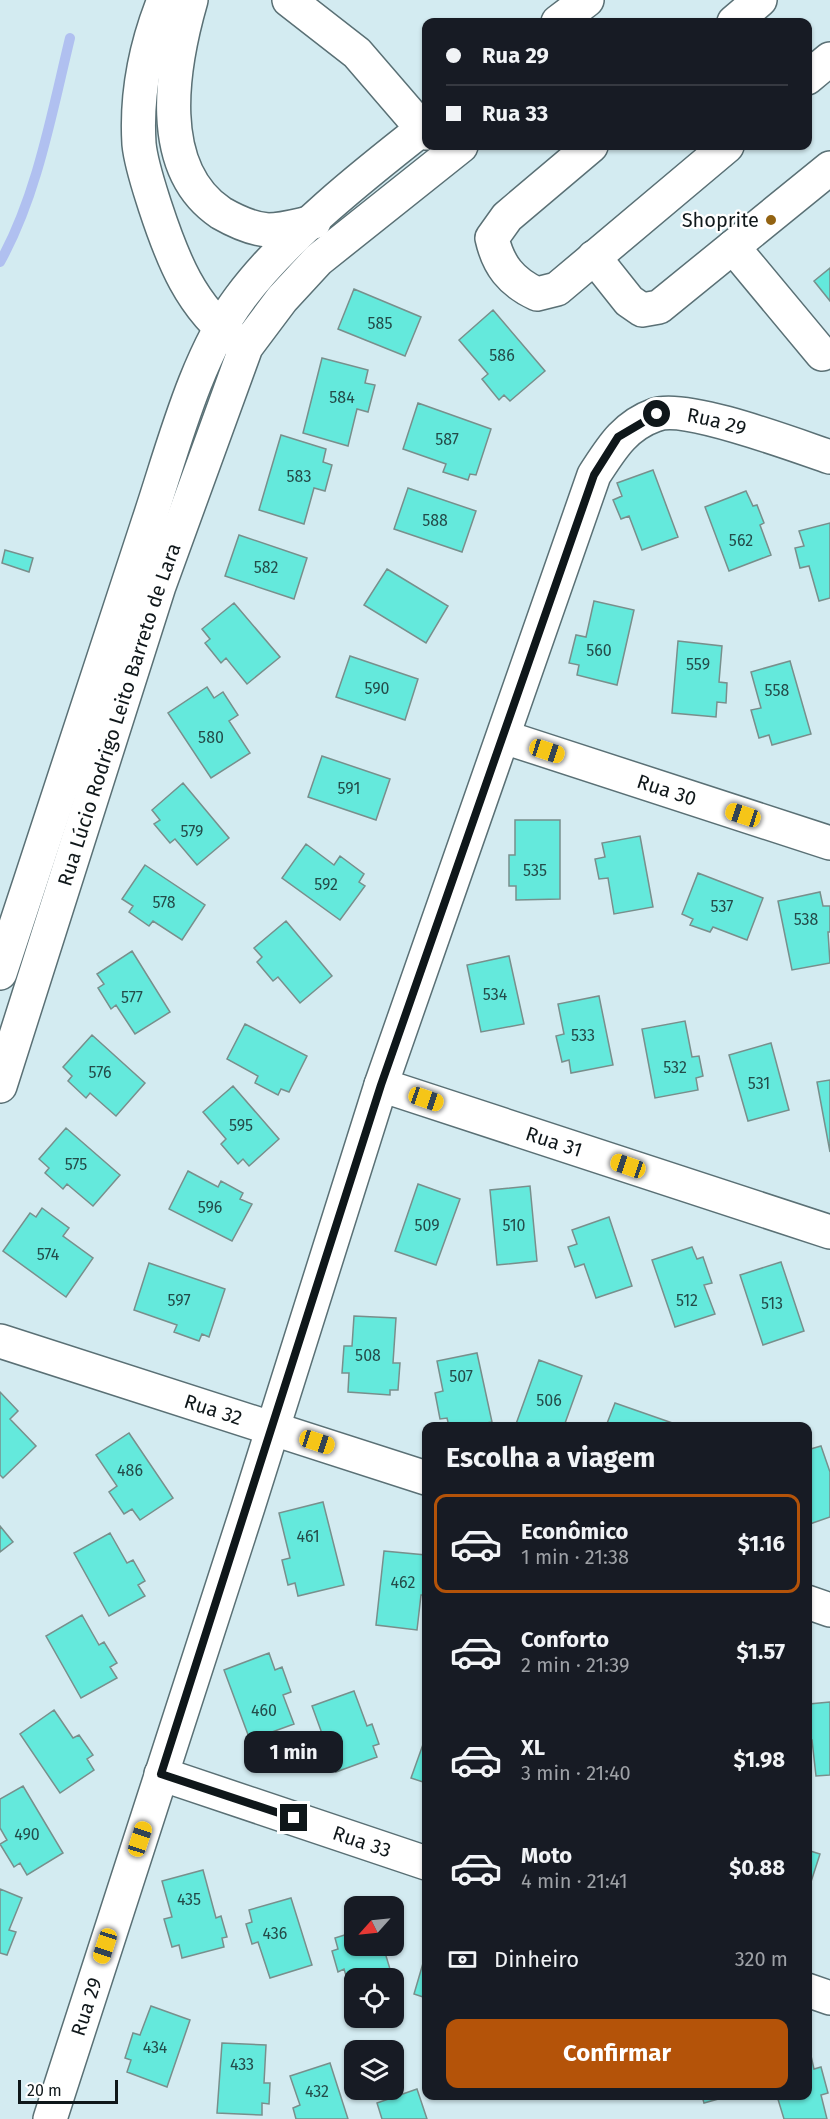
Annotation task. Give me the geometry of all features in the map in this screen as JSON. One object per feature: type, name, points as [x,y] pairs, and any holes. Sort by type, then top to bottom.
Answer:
[{"type":"street","points":[[164,0],[145,58],[139,104],[139,146],[150,189],[180,273],[199,303],[233,338]]},
{"type":"street","points":[[192,0],[180,45],[175,103],[177,147],[185,168],[196,188],[213,207],[231,219],[254,228],[269,230],[314,222]]},
{"type":"street","points":[[290,0],[357,53],[422,125]]},
{"type":"street","points":[[563,18],[587,0]]},
{"type":"street","points":[[591,18],[610,0]]},
{"type":"street","points":[[739,18],[760,0]]},
{"type":"street","points":[[812,74],[830,59]]},
{"type":"street","points":[[233,338],[258,276],[314,222],[422,149]]},
{"type":"street","points":[[233,338],[282,299],[426,150]]},
{"type":"street","points":[[586,150],[507,217],[492,238],[497,260],[519,285],[537,294],[557,289],[722,150]]},
{"type":"street","points":[[594,257],[628,302],[642,310],[659,307],[830,168]]},
{"type":"street","points":[[734,247],[822,354]]},
{"type":"street","name":"Rua Lúcio Rodrigo Leito Barreto de Lara","points":[[0,973],[174,447],[207,357],[233,338]]},
{"type":"street","name":"Rua Lúcio Rodrigo Leito Barreto de Lara","points":[[0,1086],[159,586],[233,338]]},
{"type":"street","name":"Rua 29","points":[[50,2119],[381,1085],[594,475],[618,437],[657,414],[705,417],[830,456]]},
{"type":"street","name":"Rua 30","points":[[504,737],[830,843]]},
{"type":"street","name":"Rua 31","points":[[381,1085],[830,1232]]},
{"type":"street","name":"Rua 32","points":[[0,1341],[422,1477]]},
{"type":"street","points":[[812,1604],[830,1610]]},
{"type":"street","name":"Rua 33","points":[[161,1774],[422,1862]]},
{"type":"street","points":[[812,1992],[830,1998]]},
{"type":"building","points":[[830,268],[830,301],[814,281]]},
{"type":"building","points":[[354,289],[421,317],[405,356],[338,329]]},
{"type":"building","points":[[493,310],[545,371],[510,401],[504,395],[499,400],[482,379],[488,374],[459,340]]},
{"type":"building","points":[[322,358],[368,370],[365,383],[375,385],[368,412],[357,409],[348,446],[303,433]]},
{"type":"building","points":[[418,403],[491,429],[476,475],[470,474],[468,480],[443,472],[446,464],[403,449]]},
{"type":"building","points":[[281,435],[326,449],[323,462],[332,465],[325,491],[314,488],[304,524],[259,510]]},
{"type":"building","points":[[653,470],[678,537],[642,550],[629,516],[621,519],[613,500],[622,496],[617,483]]},
{"type":"building","points":[[408,488],[476,511],[462,552],[394,529]]},
{"type":"building","points":[[746,491],[753,506],[757,505],[764,523],[760,525],[771,555],[729,571],[705,507]]},
{"type":"building","points":[[830,523],[830,598],[819,601],[809,566],[800,568],[795,548],[804,546],[799,531]]},
{"type":"building","points":[[239,535],[307,558],[294,599],[225,576]]},
{"type":"building","points":[[5,550],[33,558],[29,572],[2,563]]},
{"type":"building","points":[[387,569],[448,606],[426,643],[364,605]]},
{"type":"building","points":[[594,601],[634,610],[617,685],[577,675],[579,665],[569,663],[576,635],[586,637]]},
{"type":"building","points":[[234,603],[280,657],[247,684],[226,658],[221,663],[205,643],[210,639],[202,629]]},
{"type":"building","points":[[678,641],[722,646],[719,682],[727,683],[726,703],[717,702],[716,717],[672,713]]},
{"type":"building","points":[[350,656],[418,679],[405,720],[336,697]]},
{"type":"building","points":[[790,661],[811,734],[772,745],[769,735],[759,738],[751,710],[761,708],[751,672]]},
{"type":"building","points":[[207,687],[214,698],[223,692],[238,715],[229,721],[250,753],[211,778],[168,713]]},
{"type":"building","points":[[322,756],[390,779],[376,820],[308,797]]},
{"type":"building","points":[[183,783],[229,838],[197,865],[175,839],[170,843],[154,824],[160,820],[152,810]]},
{"type":"building","points":[[515,820],[560,820],[560,899],[516,900],[516,886],[509,886],[509,855],[515,855]]},
{"type":"building","points":[[640,836],[653,907],[614,914],[608,878],[599,879],[595,859],[605,857],[602,843]]},
{"type":"building","points":[[306,844],[334,865],[340,856],[364,874],[359,882],[365,886],[340,920],[282,878]]},
{"type":"building","points":[[145,865],[205,905],[182,940],[153,921],[149,926],[129,912],[133,906],[122,899]]},
{"type":"building","points":[[698,873],[763,898],[747,940],[713,927],[710,932],[690,925],[693,919],[682,914]]},
{"type":"building","points":[[820,892],[823,906],[830,906],[830,932],[828,932],[830,963],[792,970],[778,901]]},
{"type":"building","points":[[286,921],[332,976],[300,1003],[278,977],[273,981],[257,962],[262,957],[254,948]]},
{"type":"building","points":[[132,951],[170,1012],[135,1034],[116,1005],[111,1009],[98,988],[104,984],[97,974]]},
{"type":"building","points":[[509,956],[524,1024],[481,1032],[467,965]]},
{"type":"building","points":[[599,996],[613,1065],[571,1073],[569,1060],[562,1062],[556,1036],[564,1034],[558,1004]]},
{"type":"building","points":[[685,1021],[692,1057],[699,1056],[703,1076],[696,1078],[698,1090],[655,1098],[642,1029]]},
{"type":"building","points":[[245,1024],[307,1056],[289,1092],[281,1089],[278,1095],[255,1083],[258,1076],[227,1059]]},
{"type":"building","points":[[92,1035],[145,1083],[116,1116],[90,1093],[86,1098],[68,1081],[72,1076],[63,1067]]},
{"type":"building","points":[[771,1043],[789,1110],[748,1121],[729,1055]]},
{"type":"building","points":[[830,1080],[830,1152],[817,1082]]},
{"type":"building","points":[[233,1086],[279,1139],[249,1166],[243,1159],[238,1164],[221,1144],[226,1139],[203,1112]]},
{"type":"building","points":[[66,1128],[120,1175],[93,1206],[67,1184],[63,1189],[45,1173],[49,1168],[39,1159]]},
{"type":"building","points":[[188,1171],[218,1187],[221,1181],[243,1193],[240,1199],[252,1204],[232,1241],[169,1209]]},
{"type":"building","points":[[418,1184],[460,1199],[436,1265],[395,1251]]},
{"type":"building","points":[[530,1186],[537,1261],[497,1265],[490,1190]]},
{"type":"building","points":[[42,1208],[69,1228],[63,1236],[93,1258],[66,1297],[3,1251],[30,1213],[36,1217]]},
{"type":"building","points":[[609,1217],[632,1286],[596,1298],[584,1264],[575,1267],[568,1247],[577,1244],[572,1230]]},
{"type":"building","points":[[692,1247],[697,1259],[703,1257],[712,1283],[704,1285],[715,1314],[675,1327],[652,1260]]},
{"type":"building","points":[[781,1262],[804,1331],[763,1345],[740,1275]]},
{"type":"building","points":[[149,1263],[225,1289],[209,1337],[202,1334],[199,1341],[174,1332],[177,1325],[134,1310]]},
{"type":"building","points":[[354,1316],[396,1318],[393,1363],[400,1363],[398,1390],[390,1390],[390,1395],[348,1392],[349,1373],[342,1373],[344,1346],[352,1346]]},
{"type":"building","points":[[477,1353],[492,1422],[448,1422],[447,1418],[440,1419],[435,1393],[443,1391],[437,1361]]},
{"type":"building","points":[[539,1360],[582,1376],[565,1422],[517,1422]]},
{"type":"building","points":[[0,1392],[18,1411],[10,1419],[36,1446],[3,1478],[0,1475]]},
{"type":"building","points":[[615,1403],[670,1422],[608,1422]]},
{"type":"building","points":[[129,1433],[173,1498],[140,1520],[132,1509],[124,1514],[109,1492],[117,1486],[96,1455]]},
{"type":"building","points":[[821,1446],[830,1472],[830,1517],[812,1523],[812,1449]]},
{"type":"building","points":[[323,1502],[344,1585],[298,1596],[295,1583],[288,1585],[282,1560],[290,1558],[279,1513]]},
{"type":"building","points":[[0,1526],[13,1542],[0,1552]]},
{"type":"building","points":[[110,1533],[127,1563],[133,1560],[145,1581],[138,1585],[145,1596],[109,1616],[74,1553]]},
{"type":"building","points":[[384,1551],[422,1555],[422,1595],[417,1630],[376,1625]]},
{"type":"building","points":[[82,1615],[99,1645],[104,1642],[117,1663],[110,1667],[117,1678],[81,1698],[46,1636]]},
{"type":"building","points":[[269,1653],[275,1670],[282,1667],[291,1692],[283,1695],[294,1724],[250,1740],[224,1670]]},
{"type":"building","points":[[354,1691],[367,1726],[372,1724],[379,1744],[373,1746],[377,1757],[336,1772],[312,1706]]},
{"type":"building","points":[[830,1702],[830,1775],[816,1776],[812,1740],[812,1704]]},
{"type":"building","points":[[54,1710],[73,1738],[79,1735],[93,1755],[87,1759],[94,1770],[60,1793],[20,1734]]},
{"type":"building","points":[[422,1747],[422,1782],[411,1778]]},
{"type":"building","points":[[23,1786],[63,1853],[27,1875],[20,1863],[14,1867],[0,1844],[7,1840],[0,1828],[0,1799]]},
{"type":"building","points":[[812,1852],[820,1854],[812,1879]]},
{"type":"building","points":[[203,1870],[216,1918],[221,1916],[227,1937],[222,1938],[224,1947],[182,1958],[179,1945],[172,1947],[164,1919],[172,1917],[162,1881]]},
{"type":"building","points":[[0,1889],[22,1898],[9,1930],[16,1932],[7,1955],[0,1953]]},
{"type":"building","points":[[291,1898],[312,1965],[270,1978],[258,1942],[252,1944],[246,1924],[252,1922],[249,1910]]},
{"type":"building","points":[[344,1935],[344,1956],[386,1956],[390,1968],[344,1968],[338,1972],[332,1951],[338,1949],[335,1938]]},
{"type":"building","points":[[422,1967],[422,1997],[414,1994]]},
{"type":"building","points":[[151,2006],[190,2020],[167,2087],[127,2072],[131,2060],[125,2058],[133,2033],[140,2035]]},
{"type":"building","points":[[222,2043],[266,2045],[264,2083],[270,2083],[269,2104],[262,2103],[262,2115],[217,2113]]},
{"type":"building","points":[[812,2060],[814,2069],[821,2067],[828,2093],[821,2095],[827,2119],[784,2119],[778,2100],[812,2100]]},
{"type":"building","points":[[330,2063],[348,2119],[296,2119],[293,2108],[300,2105],[290,2076]]},
{"type":"building","points":[[417,2089],[427,2119],[382,2119],[377,2103],[386,2100],[404,2100],[404,2094]]},
{"type":"waterway","points":[[0,262],[34,182],[70,38]]},
{"type":"place","name":"Shoprite","points":[[771,220]]},
{"type":"route","points":[[294,1818],[161,1774],[381,1085],[594,475],[618,437],[657,414]]}]
